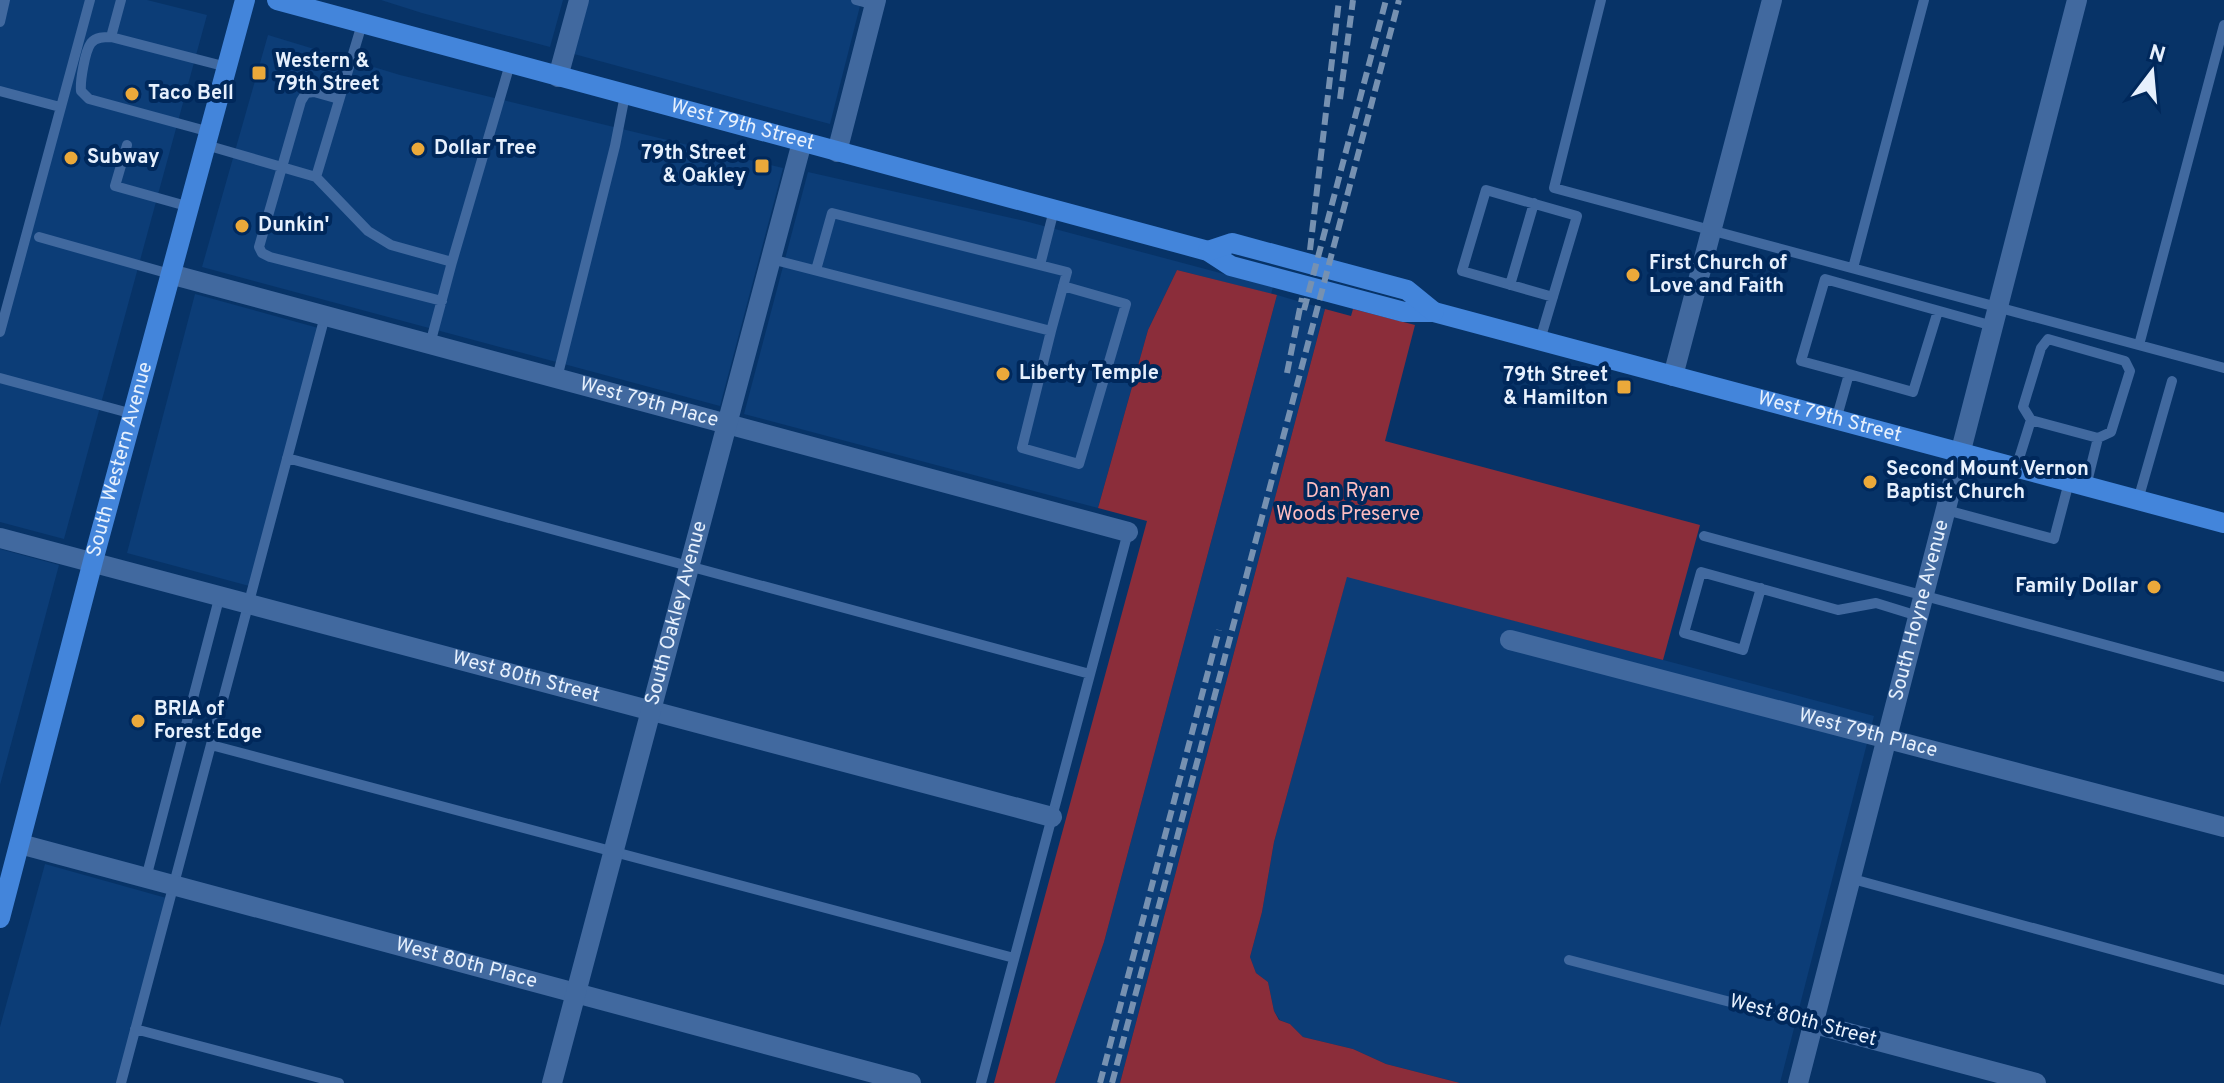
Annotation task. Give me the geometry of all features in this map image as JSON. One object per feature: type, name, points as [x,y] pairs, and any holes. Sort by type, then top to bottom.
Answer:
[{"type":"main road","name":"South Western Avenue","points":[[0,918],[5,879],[20,844],[245,0]]},
{"type":"main road","name":"West 79th Street","points":[[277,0],[1208,251],[1231,266],[1404,312],[1434,312],[2224,523]]},
{"type":"street","points":[[558,77],[579,0]]},
{"type":"street","points":[[1673,376],[1772,0]]},
{"type":"street","name":"South Hoyne Avenue","points":[[1798,1083],[2077,0]]},
{"type":"street","points":[[837,152],[869,2]]},
{"type":"street","name":"South Oakley Avenue","points":[[552,1083],[802,142]]},
{"type":"street","name":"West 79th Place","points":[[170,274],[1128,532]]},
{"type":"street","name":"West 80th Street","points":[[0,538],[1052,817]]},
{"type":"street","name":"West 79th Place","points":[[1510,640],[2224,827]]},
{"type":"street","name":"West 80th Place","points":[[20,844],[911,1083]]},
{"type":"street","name":"West 80th Street","points":[[1811,1023],[2036,1083]]},
{"type":"lane","points":[[0,22],[5,0]]},
{"type":"lane","points":[[0,332],[90,0]]},
{"type":"lane","points":[[111,37],[121,0]]},
{"type":"lane","points":[[1601,0],[1554,188],[1853,268],[1996,317]]},
{"type":"lane","points":[[1853,268],[1924,0]]},
{"type":"lane","points":[[316,177],[362,24]]},
{"type":"lane","points":[[2139,345],[2224,25]]},
{"type":"lane","points":[[227,67],[111,37],[98,38],[90,43],[80,81],[81,91],[89,99],[316,177],[368,231],[391,245],[452,262]]},
{"type":"lane","points":[[430,344],[510,64]]},
{"type":"lane","points":[[0,91],[60,107]]},
{"type":"lane","points":[[339,99],[314,92],[306,93],[301,101],[260,238],[262,253],[442,301]]},
{"type":"lane","points":[[557,378],[625,95]]},
{"type":"lane","points":[[127,145],[115,186],[190,207]]},
{"type":"lane","points":[[1540,340],[1553,297],[1577,216],[1486,190],[1462,271],[1553,297]]},
{"type":"lane","points":[[1510,285],[1534,203]]},
{"type":"lane","points":[[1040,265],[1054,210]]},
{"type":"lane","points":[[816,270],[832,213],[1067,272],[1063,286],[1051,331],[1022,448],[1079,464],[1126,304],[1063,286]]},
{"type":"lane","points":[[39,237],[170,274]]},
{"type":"lane","points":[[771,259],[1051,331]]},
{"type":"lane","points":[[1938,311],[1913,392],[1801,361],[1825,279],[1938,311],[1996,317],[2139,345],[2224,368]]},
{"type":"lane","points":[[121,1083],[325,316]]},
{"type":"lane","points":[[2048,339],[2125,361],[2130,371],[2111,432],[2098,438],[2031,420],[2023,407],[2041,348],[2048,339]]},
{"type":"lane","points":[[1836,420],[1849,374]]},
{"type":"lane","points":[[0,378],[133,414]]},
{"type":"lane","points":[[2138,500],[2172,381]]},
{"type":"lane","points":[[2016,468],[2031,420]]},
{"type":"lane","points":[[1946,510],[2054,539],[2098,438]]},
{"type":"lane","points":[[287,458],[1090,674]]},
{"type":"lane","points":[[981,1083],[1128,532]]},
{"type":"lane","points":[[1704,536],[2224,677]]},
{"type":"lane","points":[[1761,588],[1743,650],[1684,633],[1701,572],[1761,588],[1838,610],[1876,603],[1918,616]]},
{"type":"lane","points":[[146,878],[220,595]]},
{"type":"lane","points":[[211,745],[1014,958]]},
{"type":"lane","points":[[1849,878],[2224,980]]},
{"type":"lane","name":"West 80th Street","points":[[1569,960],[1811,1023]]},
{"type":"lane","points":[[135,1029],[339,1083]]},
{"type":"shaded area","points":[[0,0],[147,0],[207,15],[64,539],[0,522],[0,333],[60,107],[0,91]]},
{"type":"shaded area","points":[[381,0],[563,0],[550,47]]},
{"type":"shaded area","points":[[589,0],[886,0],[884,7],[861,2],[830,124],[574,54]]},
{"type":"shaded area","points":[[268,35],[400,75],[783,168],[720,406],[202,267]]},
{"type":"shaded area","points":[[808,172],[1025,221],[1273,287],[1271,294],[1177,270],[1148,330],[1098,508],[744,414]]},
{"type":"shaded area","points":[[195,294],[322,329],[253,587],[127,553]]},
{"type":"shaded area","points":[[1277,295],[1325,309],[1120,1083],[1055,1083],[1104,942]]},
{"type":"shaded area","points":[[0,549],[59,565],[0,785]]},
{"type":"shaded area","points":[[1347,576],[1874,716],[1780,1083],[1460,1083],[1386,1064],[1353,1049],[1303,1037],[1290,1024],[1280,1020],[1274,1011],[1268,982],[1256,973],[1250,957],[1262,912],[1274,842]]},
{"type":"shaded area","points":[[45,864],[170,899],[121,1083],[0,1083],[0,1027]]},
{"type":"green space","points":[[1177,270],[1277,295],[1104,942],[1055,1083],[994,1083],[1147,521],[1098,508],[1148,330]]},
{"type":"green space","name":"Dan Ryan Woods Preserve","points":[[1325,309],[1351,316],[1353,309],[1415,325],[1385,441],[1700,525],[1663,660],[1347,577],[1274,842],[1262,912],[1250,957],[1256,973],[1268,982],[1279,1020],[1290,1024],[1303,1037],[1353,1049],[1386,1064],[1460,1083],[1120,1083]]},
{"type":"railway","points":[[1310,250],[1339,0]]},
{"type":"railway","points":[[1340,99],[1353,0]]},
{"type":"railway","points":[[1304,310],[1386,0]]},
{"type":"railway","points":[[1112,1083],[1399,0]]},
{"type":"railway","points":[[1287,373],[1302,298]]},
{"type":"railway","points":[[1100,1083],[1219,630]]},
{"type":"place","name":"Western & 79th Street","points":[[259,73]]},
{"type":"place","name":"Taco Bell","points":[[132,94]]},
{"type":"place","name":"Dollar Tree","points":[[418,149]]},
{"type":"place","name":"Subway","points":[[71,158]]},
{"type":"place","name":"79th Street & Oakley","points":[[762,166]]},
{"type":"place","name":"Dunkin'","points":[[242,226]]},
{"type":"place","name":"First Church of Love and Faith","points":[[1633,275]]},
{"type":"place","name":"Liberty Temple","points":[[1003,374]]},
{"type":"place","name":"79th Street & Hamilton","points":[[1624,387]]},
{"type":"place","name":"Second Mount Vernon Baptist Church","points":[[1870,482]]},
{"type":"place","name":"Family Dollar","points":[[2154,587]]},
{"type":"place","name":"BRIA of Forest Edge","points":[[138,721]]}]
